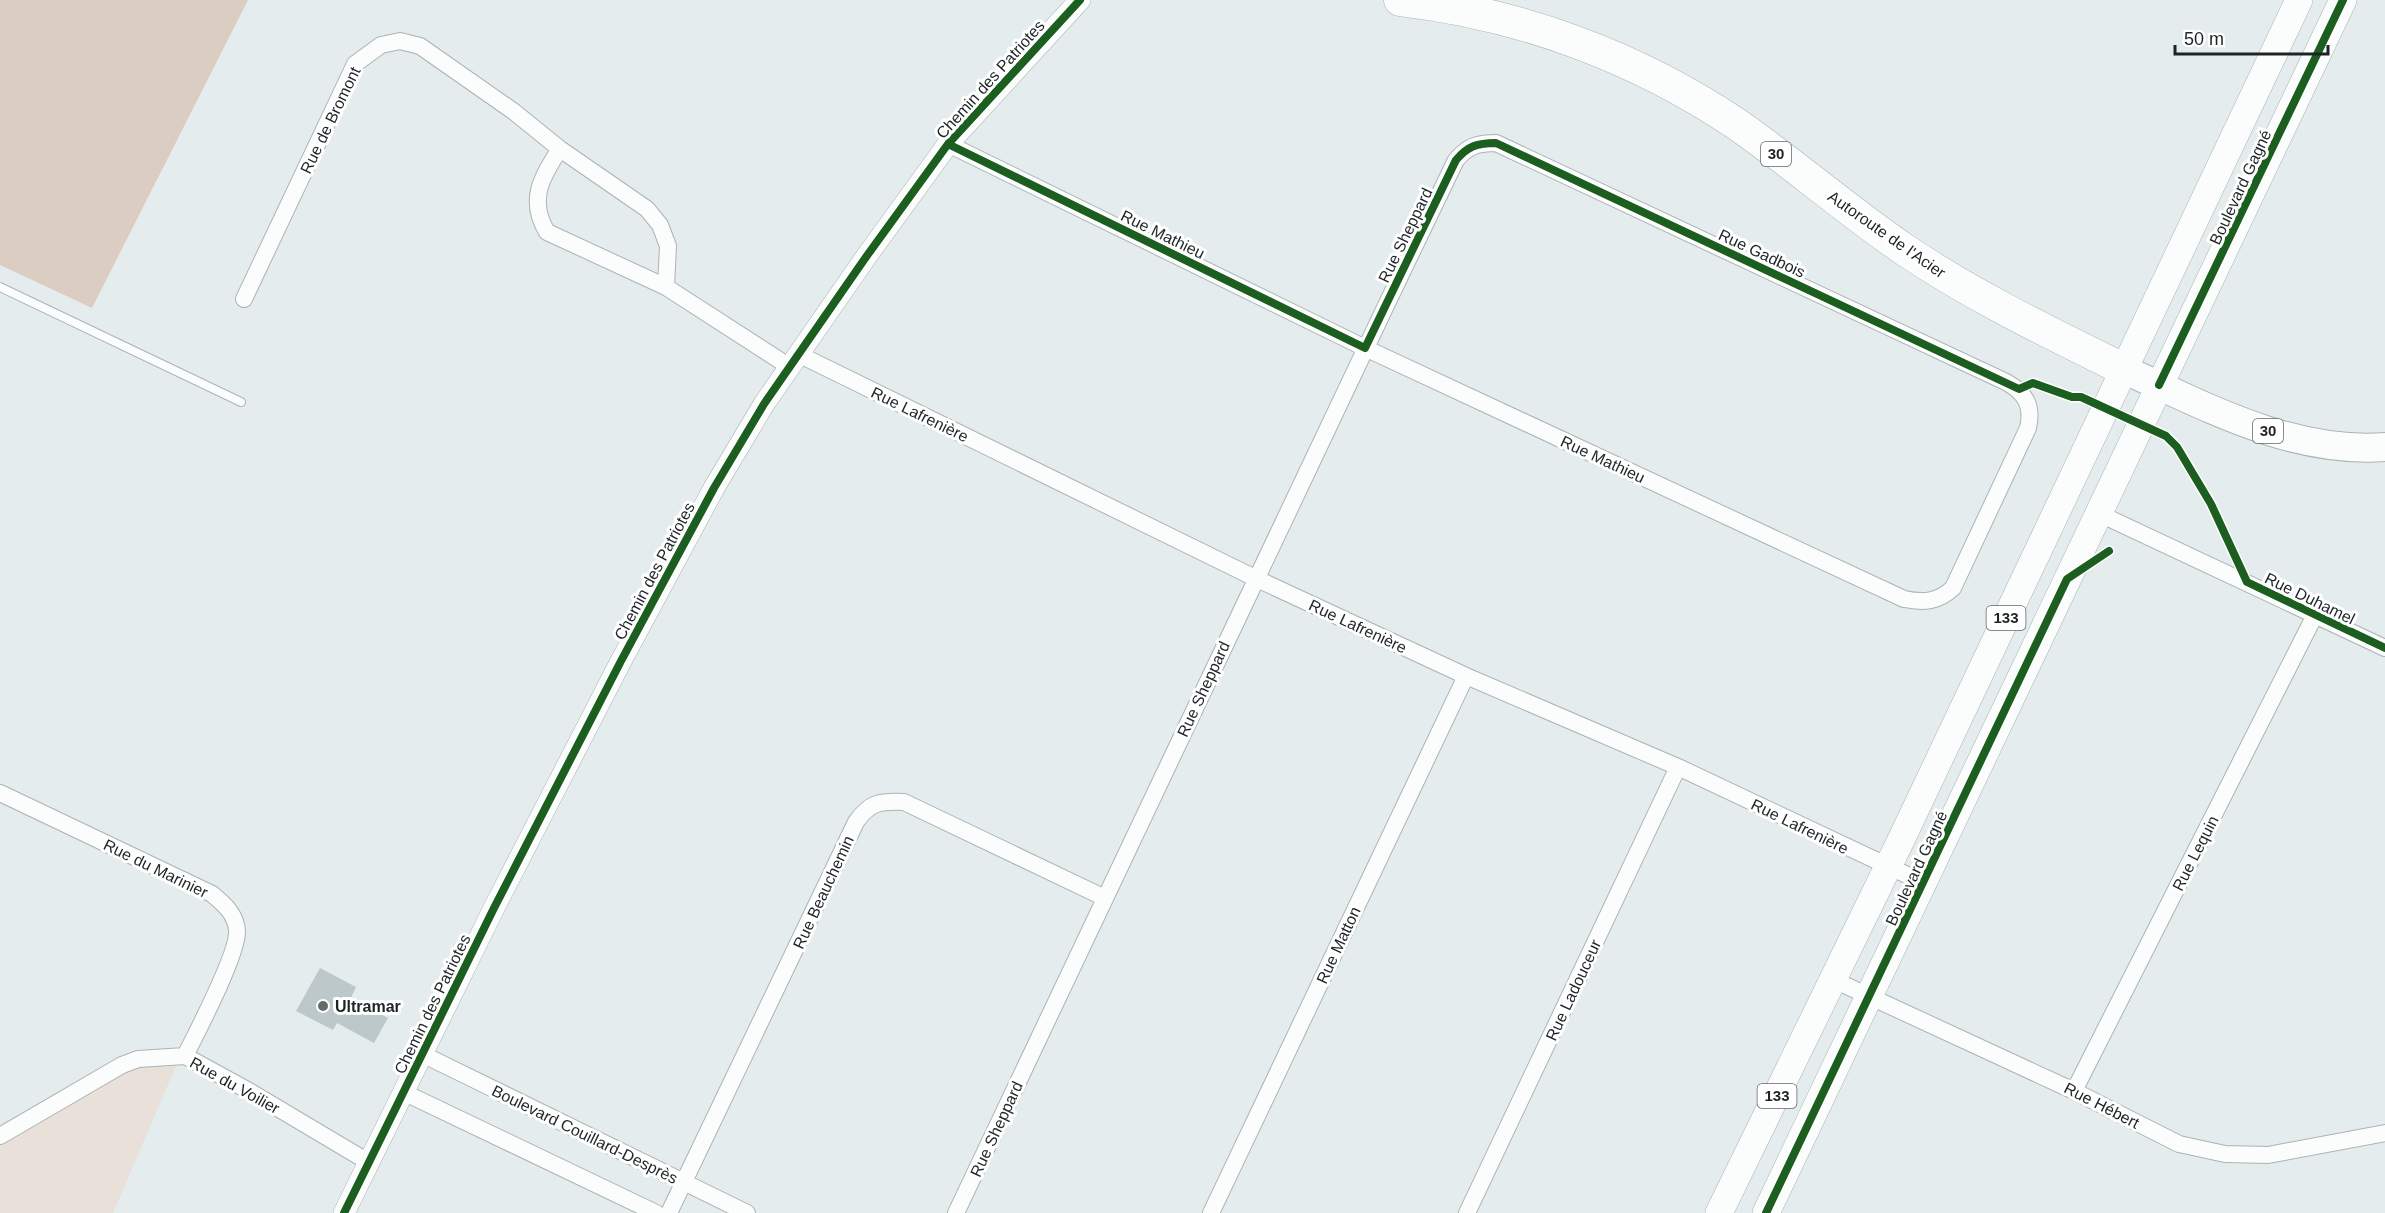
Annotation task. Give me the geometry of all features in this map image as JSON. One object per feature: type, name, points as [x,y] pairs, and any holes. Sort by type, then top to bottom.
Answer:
[{"type":"highway","name":"Autoroute de l'Acier","points":[[1400,0],[1460,9],[1528,25],[1597,50],[1659,78],[1737,125],[1876,230],[1927,264],[2021,319],[2125,370],[2276,434],[2328,446],[2385,447]]},
{"type":"main road","name":"Boulevard Gagné","points":[[1719,1213],[1889,867],[2104,408],[2125,370],[2299,0]]},
{"type":"main road","name":"Boulevard Gagné","points":[[1766,1213],[2343,0]]},
{"type":"street","name":"Chemin des Patriotes","points":[[344,1213],[499,897],[714,488],[764,404],[948,144],[1080,0]]},
{"type":"street","name":"Rue de Bromont","points":[[244,299],[355,64],[381,45],[400,41],[420,46],[513,111],[560,149],[647,209],[660,225],[668,246],[666,287]]},
{"type":"street","name":"Rue Sheppard","points":[[956,1213],[1255,578],[1456,160],[1466,149],[1478,143]]},
{"type":"street","name":"Rue Gadbois","points":[[1478,143],[1496,143],[2006,382],[2019,389],[2030,408]]},
{"type":"street","name":"Rue Mathieu","points":[[948,144],[1365,348],[1914,602],[1935,600],[1953,588],[2028,428],[2030,408]]},
{"type":"street","points":[[560,149],[544,173],[537,196],[540,219],[547,232],[666,287],[794,360]]},
{"type":"street","name":"Rue Lafrenière","points":[[794,360],[1466,676],[1678,768],[1924,883]]},
{"type":"street","name":"Rue Duhamel","points":[[2100,513],[2385,648]]},
{"type":"street","name":"Rue Lequin","points":[[2074,1091],[2315,615]]},
{"type":"street","name":"Rue Matton","points":[[1211,1213],[1466,676]]},
{"type":"street","name":"Rue Ladouceur","points":[[1467,1213],[1678,768]]},
{"type":"street","name":"Rue du Marinier","points":[[0,793],[212,894],[230,909],[237,932],[230,958],[186,1056]]},
{"type":"street","name":"Rue Beauchemin","points":[[669,1213],[851,833],[866,808],[885,801],[904,802],[1105,898]]},
{"type":"street","name":"Rue Hébert","points":[[1834,980],[2074,1091],[2179,1144],[2225,1154],[2268,1155],[2385,1133]]},
{"type":"street","name":"Boulevard Couillard-Desprès","points":[[422,1054],[747,1213]]},
{"type":"street","name":"Rue du Voilier","points":[[0,1136],[122,1065],[138,1059],[186,1056],[370,1163]]},
{"type":"street","points":[[404,1092],[656,1213]]},
{"type":"lane","points":[[0,287],[241,402]]},
{"type":"shaded area","points":[[0,0],[248,0],[92,308],[0,265]]},
{"type":"shaded area","points":[[140,1052],[181,1054],[113,1213],[0,1213],[0,1128]]},
{"type":"building","points":[[320,968],[356,987],[351,998],[388,1018],[374,1043],[337,1023],[333,1030],[296,1011]]},
{"type":"cycle path","points":[[344,1213],[494,908],[621,661],[714,488],[764,404],[948,144],[1080,0]]},
{"type":"cycle path","points":[[2159,385],[2343,0]]},
{"type":"cycle path","points":[[948,144],[1365,348],[1456,160],[1473,146],[1496,143],[2019,389],[2033,383],[2072,397],[2081,397],[2166,436],[2177,447],[2211,504],[2247,582],[2385,648]]},
{"type":"cycle path","points":[[1766,1213],[2067,579],[2109,551]]},
{"type":"place","name":"Ultramar","points":[[323,1006]]}]
